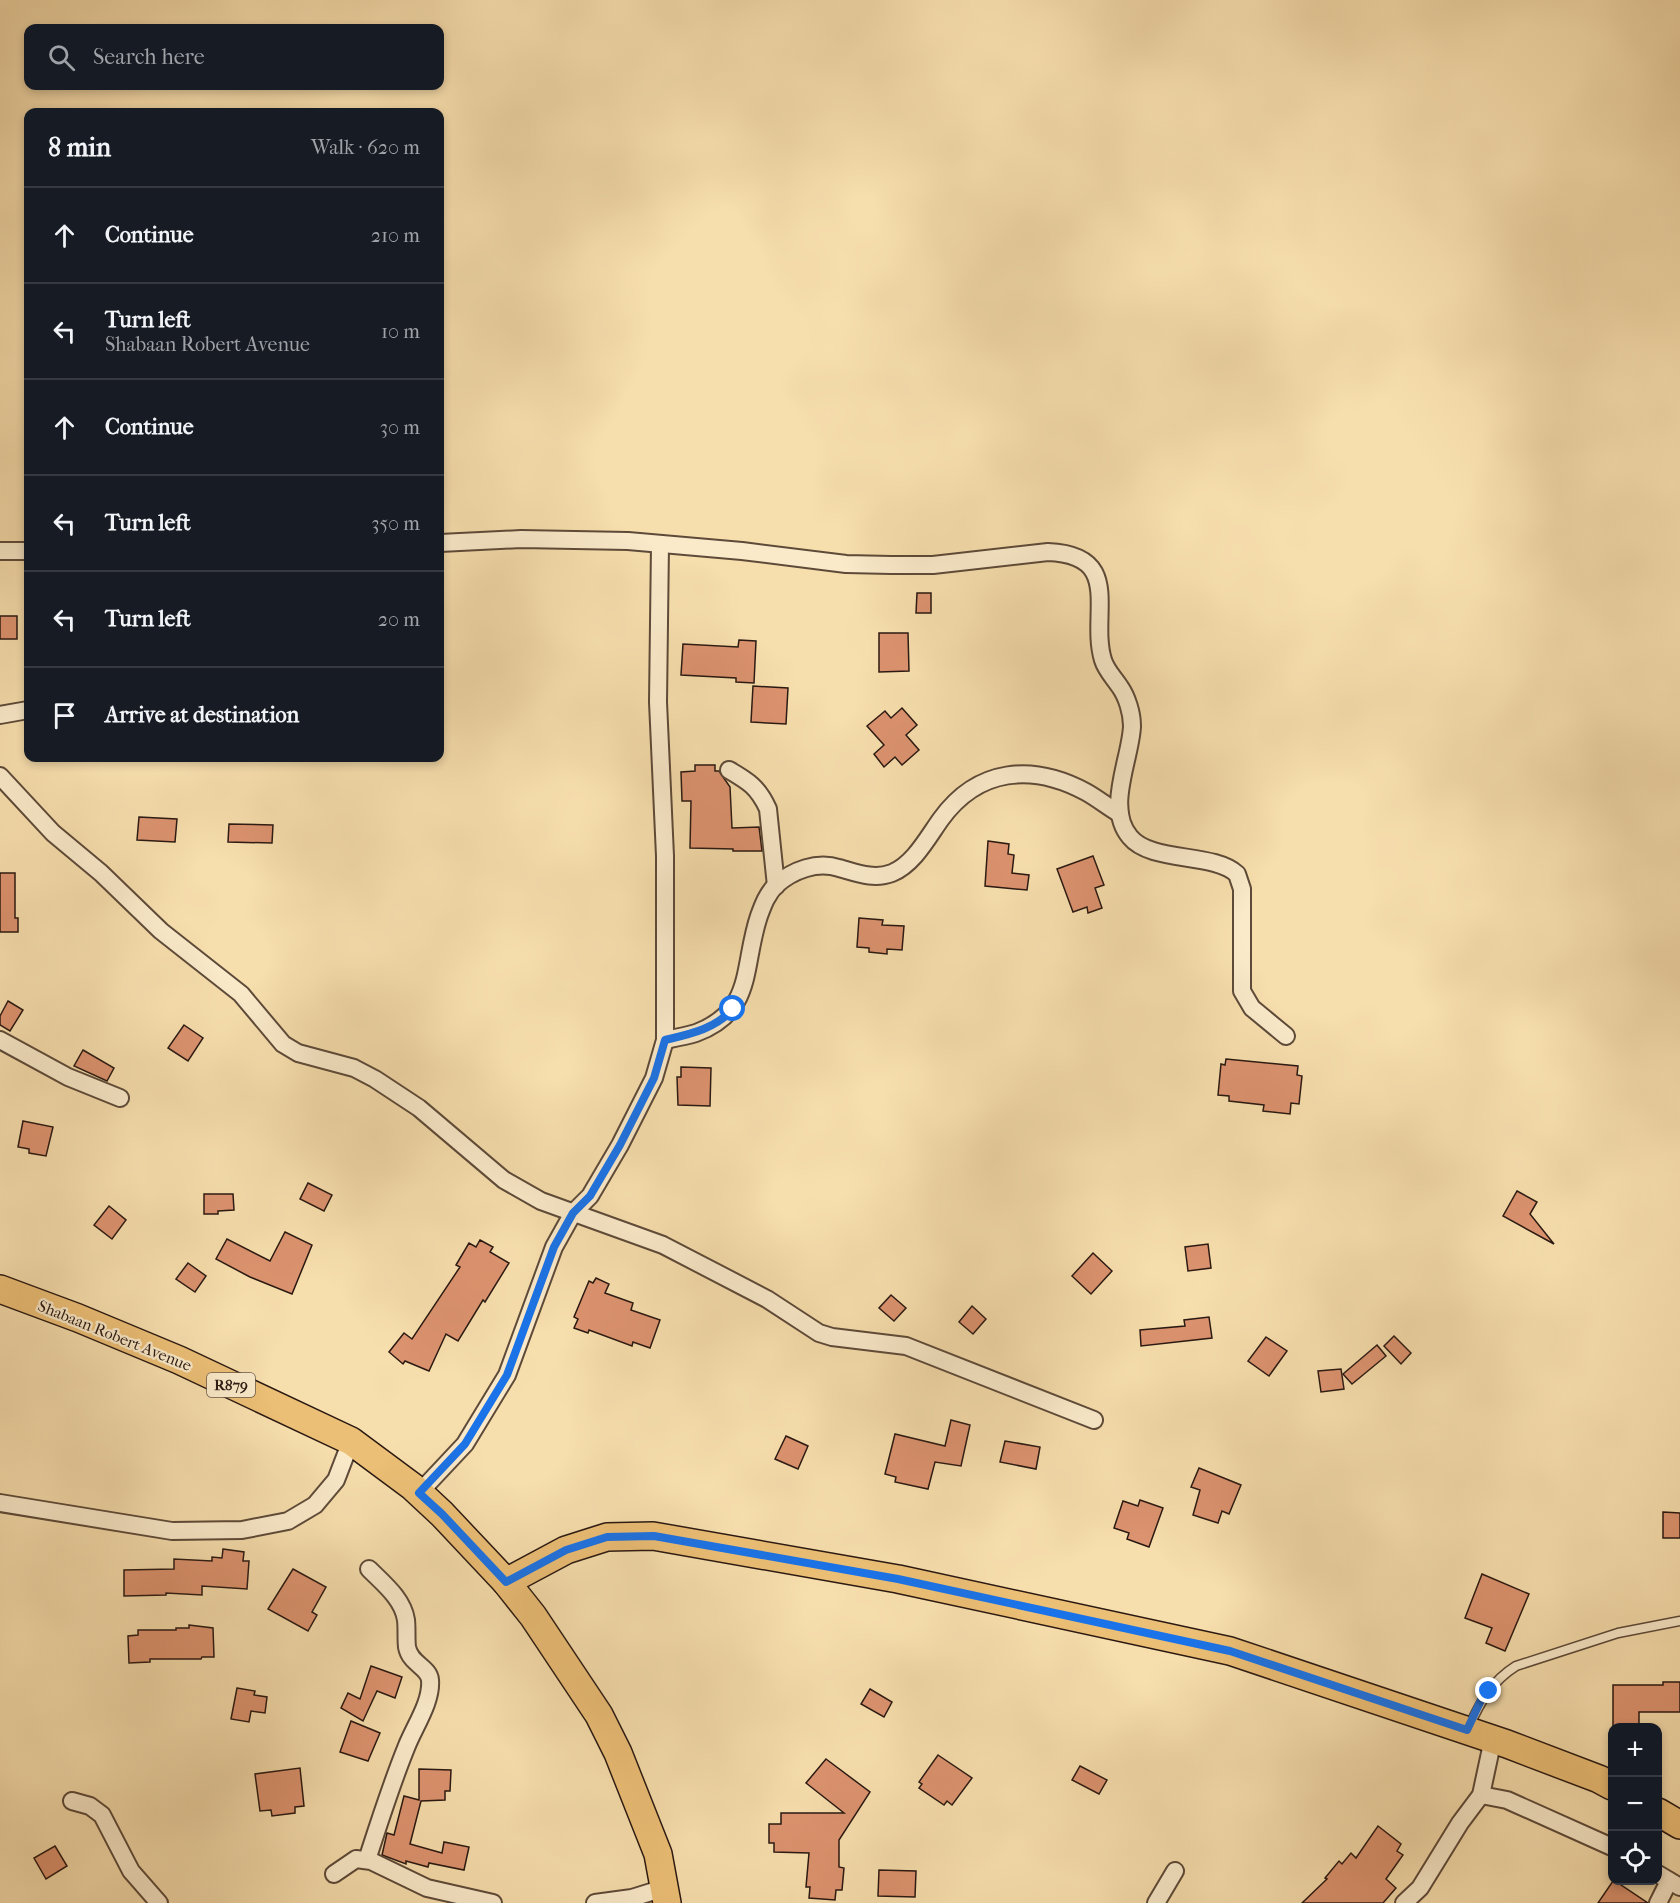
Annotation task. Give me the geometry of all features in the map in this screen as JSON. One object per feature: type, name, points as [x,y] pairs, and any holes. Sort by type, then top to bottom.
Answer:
[{"type":"main road","name":"Shabaan Robert Avenue","points":[[0,1289],[78,1318],[179,1360],[351,1442],[419,1493],[506,1582]]},
{"type":"main road","points":[[506,1582],[566,1550],[607,1537],[654,1536],[898,1579],[1230,1651],[1493,1739],[1608,1784]]},
{"type":"main road","name":"R879","points":[[506,1582],[533,1616],[599,1715],[618,1753],[657,1854],[665,1895]]},
{"type":"main road","points":[[1662,1814],[1680,1824]]},
{"type":"street","points":[[444,543],[567,539],[742,551],[846,564],[933,565],[1048,552],[1063,552],[1080,557],[1092,570],[1099,584],[1100,649],[1104,663],[1121,687],[1130,710],[1132,726],[1122,775],[1121,823],[1130,838],[1140,844],[1156,851],[1212,863],[1237,874],[1242,889],[1242,991],[1252,1008],[1286,1036]]},
{"type":"street","points":[[419,1493],[465,1444],[507,1375],[554,1247],[573,1213],[590,1196],[620,1145],[654,1078],[665,1040],[665,856],[658,678],[660,544]]},
{"type":"street","points":[[0,551],[24,551]]},
{"type":"street","points":[[0,715],[24,711]]},
{"type":"street","points":[[729,770],[752,783],[768,808],[776,885]]},
{"type":"street","points":[[665,1040],[696,1033],[724,1018],[733,1009],[742,991],[755,928],[765,899],[776,885],[792,874],[808,867],[827,865],[858,874],[876,876],[893,872],[911,859],[960,797],[981,783],[1009,774],[1045,776],[1068,783],[1120,814]]},
{"type":"street","points":[[0,777],[53,833],[101,873],[161,931],[241,994],[283,1044],[298,1053],[354,1068],[375,1079],[419,1108],[504,1180],[541,1201],[681,1253],[767,1299],[819,1333],[832,1337],[906,1346],[1094,1420]]},
{"type":"street","points":[[0,1040],[68,1077],[120,1098]]},
{"type":"street","points":[[0,1503],[172,1531],[242,1530],[288,1521],[315,1505],[336,1480],[351,1442]]},
{"type":"street","points":[[367,1860],[406,1747],[430,1691],[429,1674],[409,1655],[406,1619],[402,1606],[369,1569]]},
{"type":"street","points":[[1404,1903],[1420,1888],[1460,1823],[1481,1795],[1493,1739]]},
{"type":"street","points":[[1481,1795],[1508,1800],[1608,1845]]},
{"type":"street","points":[[72,1802],[90,1806],[102,1815],[131,1871],[159,1903]]},
{"type":"street","points":[[334,1874],[356,1859],[367,1860],[427,1888],[493,1903]]},
{"type":"street","points":[[1156,1903],[1174,1871]]},
{"type":"street","points":[[1658,1903],[1669,1881]]},
{"type":"street","points":[[595,1903],[665,1895]]},
{"type":"lane","points":[[1467,1730],[1482,1698],[1501,1675],[1516,1666],[1597,1638],[1680,1621]]},
{"type":"building","points":[[917,593],[931,593],[931,613],[916,613]]},
{"type":"building","points":[[0,616],[17,616],[17,639],[0,639]]},
{"type":"building","points":[[879,633],[908,633],[909,671],[879,672]]},
{"type":"building","points":[[739,640],[756,641],[754,683],[736,682],[736,678],[681,675],[683,644],[738,647]]},
{"type":"building","points":[[753,686],[788,688],[786,724],[751,722]]},
{"type":"building","points":[[902,708],[917,725],[906,735],[919,750],[902,765],[895,757],[884,767],[874,754],[884,745],[867,726],[885,711],[891,718]]},
{"type":"building","points":[[695,765],[715,765],[715,771],[719,771],[730,787],[732,828],[759,827],[762,851],[690,848],[691,801],[682,801],[681,772],[695,771]]},
{"type":"building","points":[[139,817],[177,819],[175,842],[137,840]]},
{"type":"building","points":[[229,824],[273,825],[272,843],[228,842]]},
{"type":"building","points":[[988,841],[1009,844],[1008,854],[1014,855],[1012,873],[1029,875],[1027,890],[985,886]]},
{"type":"building","points":[[1093,856],[1104,885],[1095,888],[1102,908],[1088,913],[1087,907],[1073,912],[1057,869]]},
{"type":"building","points":[[0,873],[15,873],[15,918],[18,918],[18,932],[0,932]]},
{"type":"building","points":[[859,918],[883,920],[882,925],[904,926],[902,950],[887,949],[887,954],[869,952],[869,948],[857,947]]},
{"type":"building","points":[[8,1001],[23,1010],[10,1031],[0,1025],[0,1016]]},
{"type":"building","points":[[184,1025],[203,1038],[188,1061],[168,1048]]},
{"type":"building","points":[[83,1050],[114,1068],[107,1081],[74,1066]]},
{"type":"building","points":[[1226,1059],[1298,1066],[1297,1075],[1302,1076],[1299,1104],[1291,1103],[1290,1114],[1263,1111],[1264,1105],[1229,1101],[1229,1096],[1218,1095],[1221,1064],[1225,1065]]},
{"type":"building","points":[[681,1067],[711,1068],[710,1106],[678,1105],[677,1077],[681,1077]]},
{"type":"building","points":[[23,1121],[53,1127],[46,1156],[29,1153],[29,1149],[18,1147]]},
{"type":"building","points":[[308,1183],[332,1195],[324,1211],[300,1199]]},
{"type":"building","points":[[1517,1191],[1537,1202],[1530,1214],[1554,1244],[1503,1216]]},
{"type":"building","points":[[204,1194],[233,1194],[234,1210],[218,1211],[218,1214],[204,1214]]},
{"type":"building","points":[[109,1206],[126,1220],[112,1239],[94,1225]]},
{"type":"building","points":[[285,1232],[312,1245],[292,1294],[250,1277],[216,1259],[227,1239],[270,1261]]},
{"type":"building","points":[[480,1240],[493,1247],[490,1252],[509,1263],[485,1302],[483,1300],[458,1341],[446,1334],[429,1371],[405,1361],[403,1364],[389,1352],[404,1333],[412,1339],[460,1267],[456,1265],[469,1243],[476,1247]]},
{"type":"building","points":[[1208,1244],[1211,1268],[1188,1271],[1185,1247]]},
{"type":"building","points":[[1093,1253],[1112,1271],[1091,1294],[1072,1276]]},
{"type":"building","points":[[188,1263],[206,1276],[195,1292],[176,1279]]},
{"type":"building","points":[[596,1278],[609,1284],[605,1293],[633,1303],[631,1310],[660,1320],[650,1348],[633,1342],[632,1346],[589,1330],[588,1333],[574,1328],[578,1319],[574,1317],[589,1281],[593,1283]]},
{"type":"building","points":[[891,1295],[906,1308],[894,1321],[879,1308]]},
{"type":"building","points":[[972,1306],[986,1319],[973,1334],[959,1322]]},
{"type":"building","points":[[1209,1317],[1212,1338],[1141,1346],[1140,1330],[1185,1326],[1184,1320]]},
{"type":"building","points":[[1394,1336],[1411,1353],[1401,1364],[1384,1346]]},
{"type":"building","points":[[1266,1337],[1287,1351],[1269,1376],[1248,1361]]},
{"type":"building","points":[[1377,1345],[1386,1356],[1352,1384],[1343,1374]]},
{"type":"building","points":[[1341,1369],[1344,1389],[1321,1392],[1318,1371]]},
{"type":"building","points":[[951,1420],[970,1425],[961,1466],[935,1462],[928,1489],[895,1482],[896,1477],[885,1474],[895,1434],[945,1446]]},
{"type":"building","points":[[786,1436],[808,1446],[798,1469],[775,1459]]},
{"type":"building","points":[[1005,1441],[1040,1447],[1036,1469],[1000,1462]]},
{"type":"building","points":[[1199,1468],[1241,1485],[1229,1514],[1222,1511],[1218,1523],[1193,1515],[1200,1490],[1191,1487]]},
{"type":"building","points":[[1140,1500],[1163,1508],[1149,1547],[1127,1539],[1129,1533],[1114,1528],[1123,1501],[1138,1506]]},
{"type":"building","points":[[1663,1512],[1680,1513],[1680,1538],[1663,1538]]},
{"type":"building","points":[[223,1549],[244,1552],[243,1561],[249,1561],[247,1589],[202,1586],[202,1595],[166,1593],[166,1595],[124,1596],[124,1570],[174,1569],[174,1559],[212,1561],[212,1557],[222,1558]]},
{"type":"building","points":[[293,1569],[326,1587],[312,1612],[317,1615],[308,1631],[268,1609]]},
{"type":"building","points":[[1482,1574],[1529,1594],[1505,1651],[1486,1643],[1492,1628],[1465,1618]]},
{"type":"building","points":[[189,1625],[213,1628],[214,1657],[150,1659],[150,1662],[129,1663],[128,1636],[138,1635],[138,1630],[176,1630],[176,1628],[189,1628]]},
{"type":"building","points":[[371,1666],[402,1677],[395,1698],[377,1691],[363,1721],[341,1708],[348,1693],[360,1699]]},
{"type":"building","points":[[1663,1682],[1680,1682],[1680,1712],[1639,1712],[1639,1723],[1613,1723],[1613,1685],[1663,1685]]},
{"type":"building","points":[[237,1688],[255,1691],[254,1695],[267,1697],[265,1713],[251,1711],[249,1722],[231,1719]]},
{"type":"building","points":[[870,1689],[892,1702],[884,1717],[861,1704]]},
{"type":"building","points":[[351,1721],[380,1733],[368,1761],[340,1752]]},
{"type":"building","points":[[938,1755],[972,1778],[952,1805],[947,1801],[944,1805],[919,1788],[922,1784],[919,1782]]},
{"type":"building","points":[[826,1759],[870,1792],[839,1840],[839,1867],[844,1868],[842,1890],[836,1890],[835,1900],[809,1898],[810,1887],[806,1887],[809,1853],[774,1852],[774,1843],[769,1843],[769,1824],[781,1824],[781,1813],[844,1813],[806,1783]]},
{"type":"building","points":[[1080,1766],[1107,1780],[1099,1794],[1072,1780]]},
{"type":"building","points":[[300,1768],[304,1806],[295,1807],[295,1813],[272,1816],[271,1810],[260,1811],[255,1774]]},
{"type":"building","points":[[419,1769],[451,1770],[450,1791],[445,1791],[445,1800],[421,1801],[410,1844],[442,1853],[444,1842],[469,1847],[464,1870],[429,1863],[428,1867],[406,1861],[406,1864],[382,1855],[387,1833],[394,1835],[404,1796],[419,1800]]},
{"type":"building","points":[[1378,1826],[1401,1844],[1397,1851],[1403,1855],[1386,1879],[1396,1888],[1383,1903],[1302,1903],[1327,1879],[1325,1878],[1339,1861],[1342,1864],[1351,1853],[1356,1858]]},
{"type":"building","points":[[55,1846],[67,1866],[46,1879],[34,1858]]},
{"type":"building","points":[[879,1870],[916,1871],[915,1897],[878,1896]]},
{"type":"building","points":[[1610,1885],[1621,1885],[1648,1903],[1598,1903]]},
{"type":"route","points":[[733,1009],[724,1018],[696,1033],[665,1040],[654,1078],[620,1145],[590,1196],[573,1213],[554,1247],[507,1375],[486,1413],[465,1444],[419,1493],[506,1582],[566,1550],[607,1537],[654,1536],[898,1579],[1230,1651],[1467,1730],[1482,1698],[1489,1691]]}]
